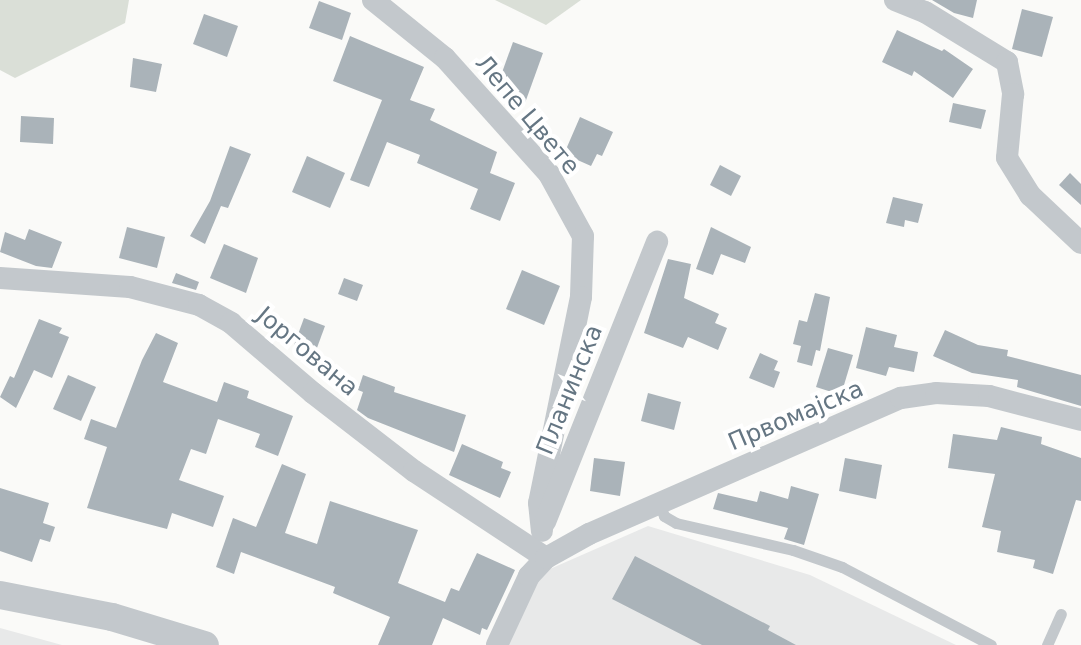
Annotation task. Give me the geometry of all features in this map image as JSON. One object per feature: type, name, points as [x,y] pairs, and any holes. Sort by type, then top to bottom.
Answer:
[{"type":"street","name":"Лепе Цвете","points":[[373,0],[445,58],[549,174],[583,236],[581,297],[539,503],[542,531]]},
{"type":"street","points":[[895,0],[925,12],[1007,62],[1013,94],[1007,158],[1045,211],[1081,243]]},
{"type":"street","name":"Планинска","points":[[542,531],[657,242]]},
{"type":"street","name":"Јоргована","points":[[0,278],[130,287],[199,305],[231,323],[313,393],[414,471],[546,558]]},
{"type":"street","name":"Првомајска","points":[[546,558],[589,534],[901,398],[936,393],[989,396],[1081,420]]},
{"type":"street","points":[[497,645],[529,576],[546,558],[542,531]]},
{"type":"street","points":[[0,595],[112,617],[205,645]]},
{"type":"lane","points":[[659,504],[664,516],[676,523],[793,550],[842,567],[991,645]]},
{"type":"lane","points":[[1047,645],[1061,614]]},
{"type":"shaded area","points":[[0,0],[129,0],[125,23],[15,78],[0,70]]},
{"type":"shaded area","points":[[495,0],[581,0],[546,25]]},
{"type":"shaded area","points":[[648,526],[810,575],[956,645],[502,645],[534,576]]},
{"type":"shaded area","points":[[0,628],[62,645],[0,645]]},
{"type":"building","points":[[932,0],[977,0],[973,18],[954,13]]},
{"type":"building","points":[[319,1],[351,13],[342,40],[309,28]]},
{"type":"building","points":[[1022,9],[1053,17],[1042,57],[1012,49]]},
{"type":"building","points":[[204,14],[238,26],[227,57],[193,44]]},
{"type":"building","points":[[897,30],[942,51],[944,49],[973,69],[953,98],[914,71],[912,76],[882,62]]},
{"type":"building","points":[[350,36],[424,67],[410,100],[435,109],[430,120],[497,152],[490,173],[515,183],[500,221],[470,209],[478,189],[417,163],[420,155],[387,142],[369,187],[350,180],[382,100],[333,81]]},
{"type":"building","points":[[513,42],[543,53],[525,103],[495,92]]},
{"type":"building","points":[[133,58],[162,64],[156,92],[130,87]]},
{"type":"building","points":[[953,103],[986,110],[981,129],[949,122]]},
{"type":"building","points":[[21,116],[54,118],[53,144],[20,142]]},
{"type":"building","points":[[580,117],[613,132],[602,156],[597,154],[591,166],[564,154]]},
{"type":"building","points":[[230,146],[251,154],[228,208],[221,206],[205,244],[190,236],[210,201]]},
{"type":"building","points":[[307,156],[345,173],[330,208],[292,192]]},
{"type":"building","points":[[720,165],[741,176],[731,196],[710,185]]},
{"type":"building","points":[[1070,173],[1081,184],[1081,205],[1059,185]]},
{"type":"building","points":[[893,197],[923,204],[918,223],[905,220],[904,227],[886,223]]},
{"type":"building","points":[[127,227],[165,237],[157,268],[119,258]]},
{"type":"building","points":[[711,227],[751,247],[745,263],[721,254],[713,275],[696,269]]},
{"type":"building","points":[[29,229],[62,242],[52,268],[36,266],[0,252],[5,232],[25,240]]},
{"type":"building","points":[[224,244],[258,258],[246,293],[210,278]]},
{"type":"building","points":[[668,259],[691,264],[684,298],[719,314],[715,323],[727,328],[718,350],[688,337],[683,348],[644,333]]},
{"type":"building","points":[[522,270],[560,286],[544,325],[506,309]]},
{"type":"building","points":[[176,273],[199,282],[196,290],[172,283]]},
{"type":"building","points":[[344,278],[363,285],[357,301],[338,294]]},
{"type":"building","points":[[815,293],[830,297],[820,351],[816,350],[812,366],[797,362],[801,346],[793,344],[799,320],[807,322]]},
{"type":"building","points":[[304,318],[325,326],[314,356],[293,348]]},
{"type":"building","points":[[39,319],[62,328],[59,333],[69,337],[52,378],[34,370],[16,408],[0,397],[10,376],[14,378]]},
{"type":"building","points":[[866,327],[897,335],[894,347],[918,352],[914,372],[889,367],[886,376],[856,368]]},
{"type":"building","points":[[945,330],[978,345],[1008,350],[1007,356],[1081,375],[1081,406],[1017,387],[1018,380],[972,373],[933,356]]},
{"type":"building","points":[[156,333],[178,343],[163,382],[217,402],[224,382],[249,391],[247,398],[293,416],[278,456],[255,447],[260,434],[218,419],[206,454],[191,449],[179,480],[224,496],[213,527],[172,513],[167,529],[87,508],[107,447],[84,439],[91,419],[116,428],[142,360]]},
{"type":"building","points":[[828,348],[853,355],[841,395],[816,387]]},
{"type":"building","points":[[760,353],[778,361],[774,370],[780,372],[774,388],[749,378]]},
{"type":"building","points":[[68,375],[96,387],[81,421],[53,409]]},
{"type":"building","points":[[363,375],[395,387],[394,392],[466,415],[454,452],[368,418],[357,410],[363,392],[358,390]]},
{"type":"building","points":[[648,393],[681,402],[674,430],[641,421]]},
{"type":"building","points":[[1001,427],[1042,437],[1041,444],[1081,458],[1081,501],[1076,500],[1053,574],[1033,568],[1035,560],[997,552],[1001,531],[982,527],[995,474],[948,468],[953,434],[997,440]]},
{"type":"building","points":[[462,444],[503,462],[501,468],[511,472],[500,498],[449,475]]},
{"type":"building","points":[[594,458],[625,462],[620,496],[590,491]]},
{"type":"building","points":[[845,458],[882,465],[876,499],[839,491]]},
{"type":"building","points":[[282,464],[306,474],[285,533],[317,544],[330,501],[418,530],[398,583],[445,602],[451,588],[459,591],[477,553],[515,570],[487,630],[482,628],[480,635],[443,618],[432,645],[378,645],[390,617],[333,593],[335,587],[241,552],[234,574],[216,567],[233,518],[256,527]]},
{"type":"building","points":[[791,486],[819,494],[804,545],[784,539],[788,528],[713,509],[718,493],[757,502],[760,491],[788,499]]},
{"type":"building","points":[[0,488],[49,503],[43,523],[55,527],[50,542],[40,539],[32,562],[0,551]]},
{"type":"building","points":[[635,556],[770,626],[768,630],[796,645],[702,645],[612,599]]}]
